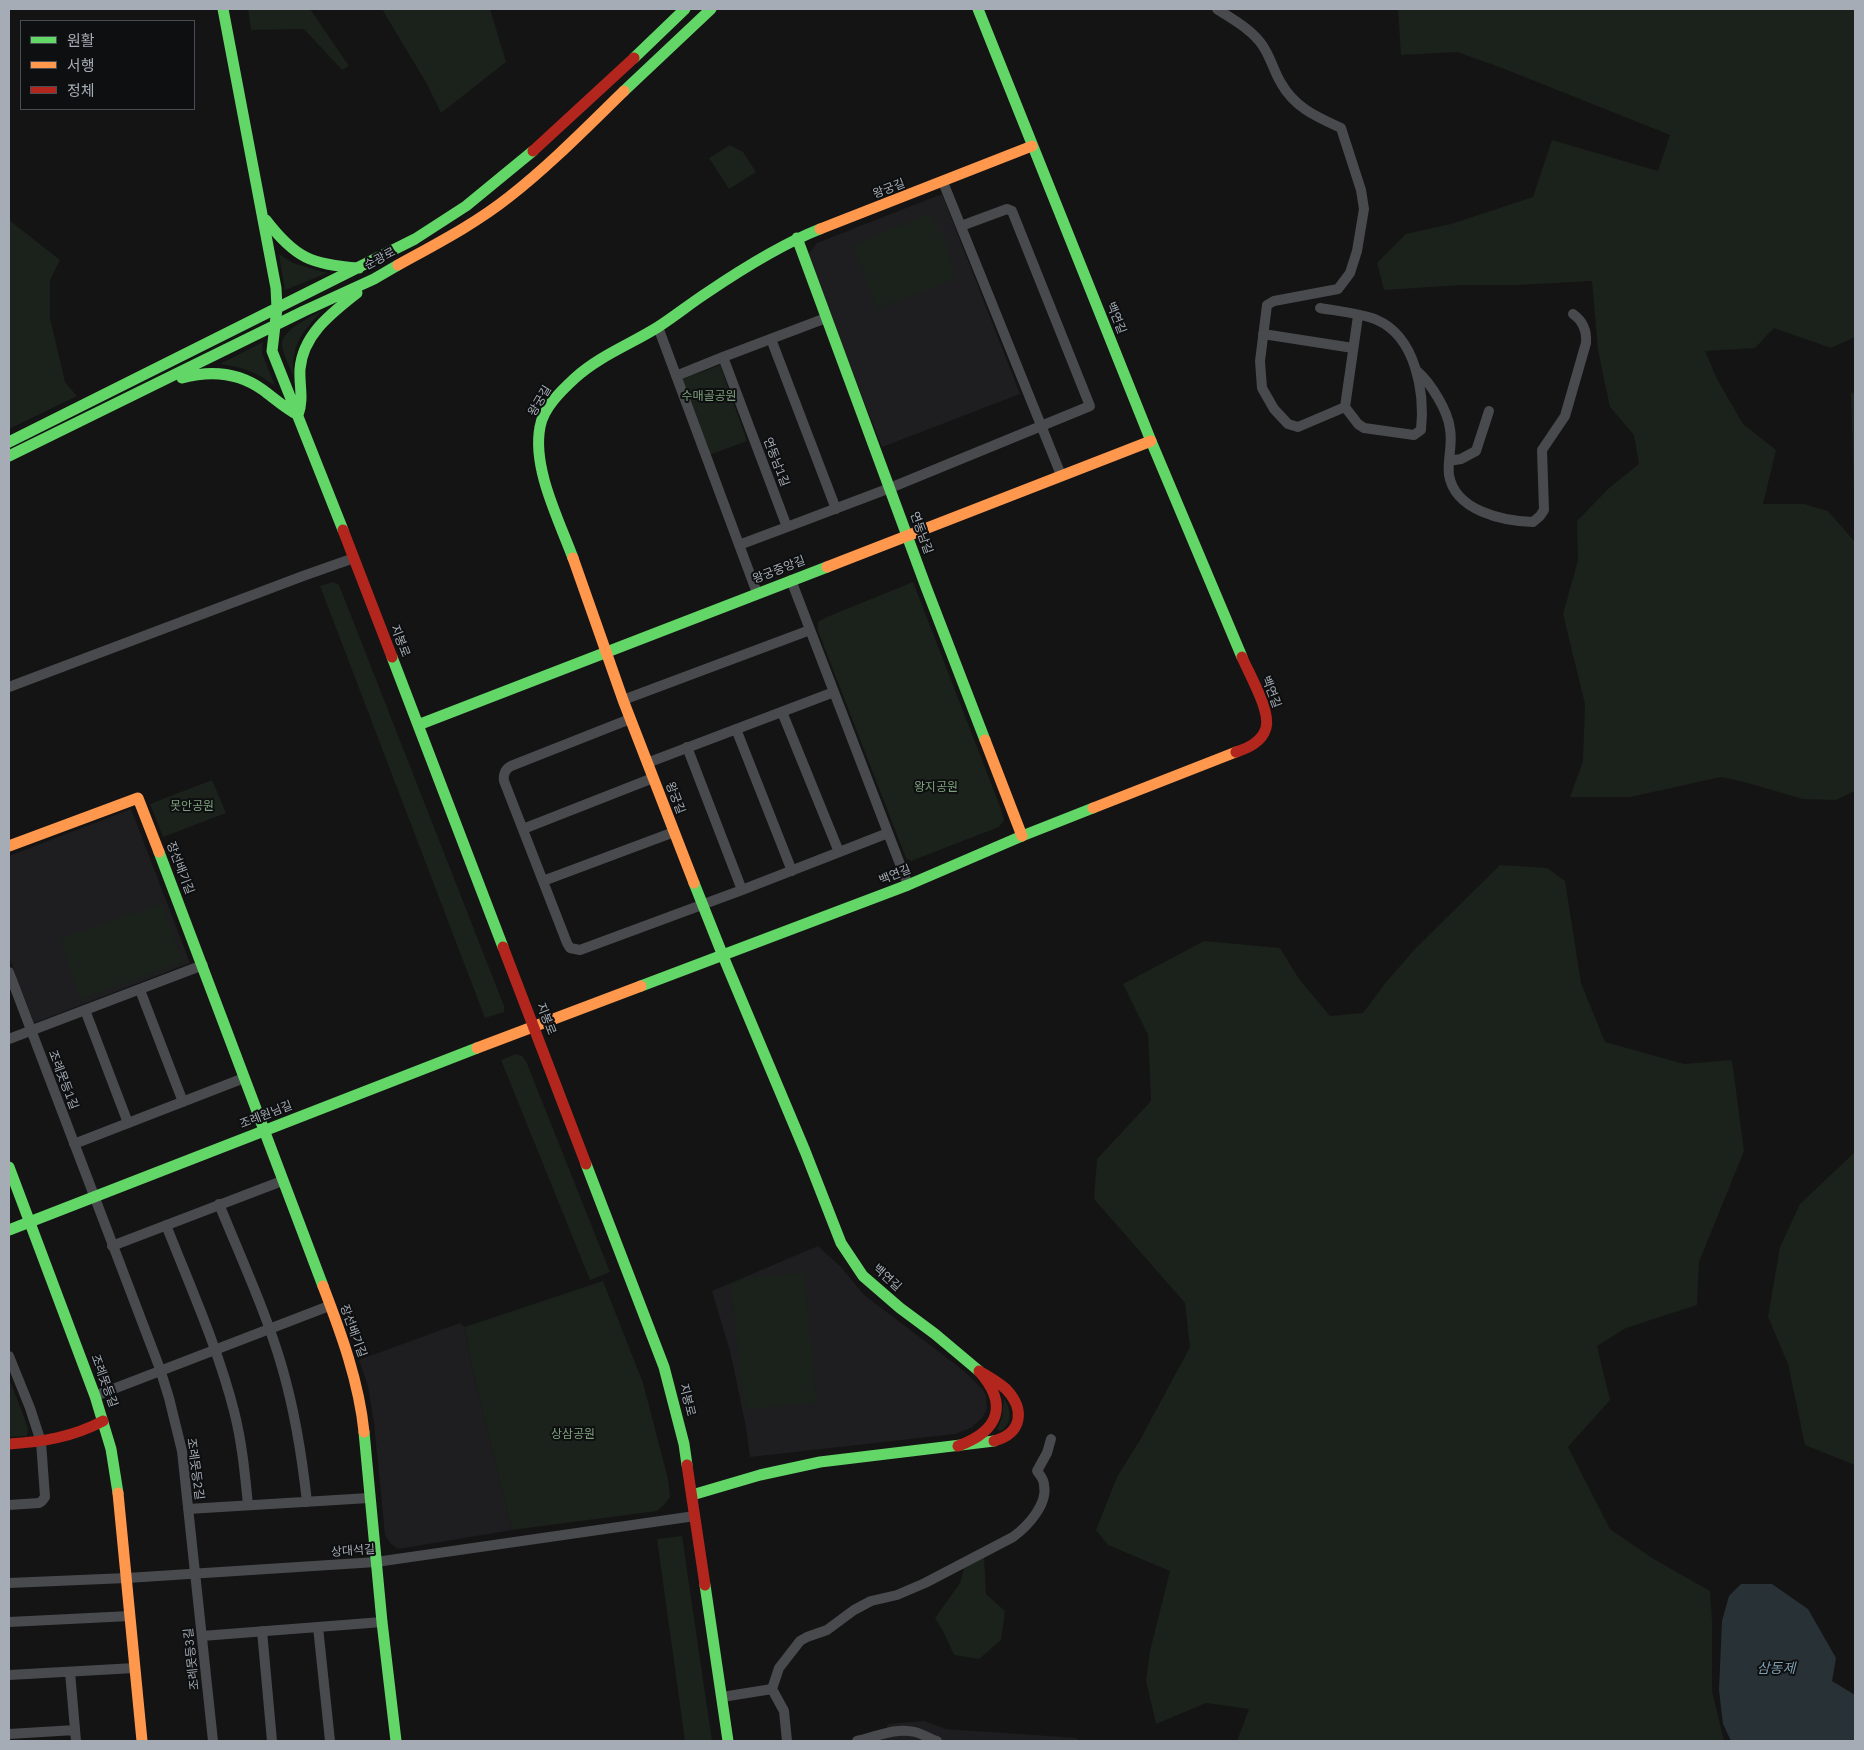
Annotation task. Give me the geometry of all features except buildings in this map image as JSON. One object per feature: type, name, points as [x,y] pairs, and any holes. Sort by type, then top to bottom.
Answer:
[{"type":"street","name":"지봉로","points":[[223,9],[276,286],[276,326],[272,351],[354,558],[659,1350],[684,1444],[728,1741]]},
{"type":"street","name":"순광로","points":[[9,442],[359,268],[429,231],[482,194],[521,162],[685,9]]},
{"type":"street","name":"순광로","points":[[9,456],[276,326],[304,310],[374,279],[474,222],[508,198],[542,170],[712,9]]},
{"type":"street","name":"백연길","points":[[534,1026],[908,885],[1022,836],[1253,746],[1266,728],[1266,713],[1151,441],[978,9]]},
{"type":"street","points":[[1218,9],[1248,30],[1260,42],[1280,82],[1290,97],[1304,110],[1341,128],[1361,190],[1364,209],[1357,251],[1350,274],[1338,289],[1274,301],[1267,306],[1260,361],[1262,388],[1274,409],[1288,424],[1298,427],[1345,407]]},
{"type":"street","name":"왕궁길","points":[[723,956],[622,700],[547,488],[538,450],[540,425],[552,402],[575,378],[596,362],[658,327],[709,291],[797,238],[1032,146]]},
{"type":"street","points":[[943,182],[1061,476]]},
{"type":"street","points":[[740,546],[890,488],[1090,406],[1012,211],[1007,209],[961,226]]},
{"type":"street","points":[[262,213],[276,235],[295,252],[309,261],[330,267],[359,268]]},
{"type":"street","name":"연동남길","points":[[797,238],[907,535],[1022,836]]},
{"type":"street","points":[[162,380],[177,379],[197,373],[218,372],[240,378],[258,386],[285,409],[298,416],[303,403],[300,369],[302,356],[309,338],[323,322],[374,279]]},
{"type":"street","points":[[1320,308],[1375,319],[1386,325],[1411,355],[1420,383],[1422,414],[1421,430],[1414,435],[1364,428],[1358,424],[1345,407],[1358,316]]},
{"type":"street","points":[[1416,370],[1426,378],[1449,423],[1451,447],[1449,476],[1458,495],[1473,508],[1499,516],[1533,522],[1544,510],[1542,450],[1565,416],[1586,342],[1583,322],[1573,314]]},
{"type":"street","points":[[676,376],[826,318]]},
{"type":"street","points":[[658,327],[757,593]]},
{"type":"street","points":[[1263,334],[1353,348]]},
{"type":"street","points":[[771,339],[836,509]]},
{"type":"street","name":"연동남1길","points":[[723,357],[787,527]]},
{"type":"street","points":[[1449,461],[1461,459],[1476,450],[1488,411]]},
{"type":"street","name":"왕궁중앙길","points":[[418,725],[1151,441]]},
{"type":"street","points":[[9,687],[354,558]]},
{"type":"street","points":[[791,580],[908,885]]},
{"type":"street","points":[[622,700],[810,630]]},
{"type":"street","points":[[647,762],[834,692]]},
{"type":"street","points":[[782,712],[838,852]]},
{"type":"street","points":[[630,718],[507,769],[504,774],[504,781],[522,829],[570,948],[577,950],[742,890],[888,833]]},
{"type":"street","points":[[736,729],[792,870]]},
{"type":"street","points":[[687,748],[742,890]]},
{"type":"street","points":[[522,829],[653,778]]},
{"type":"street","name":"장선배기길","points":[[9,846],[138,798],[203,965],[348,1355],[357,1388],[362,1420],[396,1741]]},
{"type":"street","points":[[542,881],[674,832]]},
{"type":"street","name":"백연길","points":[[692,1495],[804,1464],[958,1446],[1005,1438],[1016,1427],[1018,1415],[1013,1398],[996,1381],[979,1371],[880,1291],[863,1276],[851,1261],[833,1226],[805,1152],[723,956]]},
{"type":"street","points":[[9,1039],[203,965]]},
{"type":"street","name":"조례못등1길","points":[[9,972],[94,1197]]},
{"type":"street","points":[[140,990],[183,1102]]},
{"type":"street","points":[[85,1010],[128,1123]]},
{"type":"street","name":"조례원님길","points":[[9,1230],[534,1026]]},
{"type":"street","points":[[74,1144],[244,1078]]},
{"type":"street","name":"조례못등길","points":[[9,1166],[95,1396],[116,1477],[142,1741]]},
{"type":"street","points":[[112,1246],[282,1181]]},
{"type":"street","name":"조례못등2길","points":[[94,1197],[169,1398],[182,1451],[195,1574]]},
{"type":"street","points":[[219,1204],[269,1329],[282,1367],[302,1457],[307,1502]]},
{"type":"street","points":[[166,1225],[214,1350],[234,1412],[243,1458],[248,1506]]},
{"type":"street","points":[[95,1396],[330,1306]]},
{"type":"street","points":[[9,1356],[30,1408],[41,1442],[44,1499],[39,1503],[9,1505]]},
{"type":"street","name":"백연길","points":[[958,1446],[982,1434],[995,1417],[996,1395],[979,1371]]},
{"type":"street","points":[[9,1444],[52,1441],[88,1430],[103,1421]]},
{"type":"street","points":[[787,1741],[784,1711],[772,1689],[779,1668],[800,1642],[807,1637],[827,1630],[871,1600],[897,1595],[1014,1537],[1037,1511],[1044,1496],[1044,1484],[1037,1471],[1039,1464],[1047,1453],[1051,1440]]},
{"type":"street","points":[[188,1510],[370,1498]]},
{"type":"street","name":"상대석길","points":[[9,1583],[127,1578],[376,1562],[695,1516]]},
{"type":"street","name":"조례못등3길","points":[[195,1574],[213,1741]]},
{"type":"street","points":[[9,1622],[130,1616]]},
{"type":"street","points":[[202,1636],[382,1622]]},
{"type":"street","points":[[318,1627],[330,1741]]},
{"type":"street","points":[[262,1631],[272,1741]]},
{"type":"street","points":[[9,1675],[135,1668]]},
{"type":"street","points":[[70,1672],[76,1741]]},
{"type":"street","points":[[722,1697],[772,1689]]},
{"type":"street","points":[[9,1734],[75,1730]]},
{"type":"street","points":[[856,1741],[903,1730],[917,1732],[937,1741]]},
{"type":"shaded area","points":[[942,194],[1020,394],[882,447],[807,256],[817,243]]},
{"type":"shaded area","points":[[131,809],[190,963],[34,1023],[9,957],[9,856]]},
{"type":"shaded area","points":[[818,1246],[841,1267],[863,1294],[964,1371],[983,1390],[986,1396],[987,1409],[982,1418],[971,1428],[955,1434],[750,1457],[746,1427],[730,1351],[712,1291]]},
{"type":"shaded area","points":[[460,1323],[465,1327],[472,1368],[512,1530],[398,1549],[391,1544],[385,1535],[374,1423],[368,1386],[359,1360]]},
{"type":"shaded area","points":[[924,1721],[946,1729],[1077,1738],[1077,1741],[883,1741],[888,1724]]},
{"type":"green space","points":[[248,9],[310,9],[349,66],[342,70],[304,29],[251,30]]},
{"type":"green space","points":[[382,9],[490,9],[506,62],[441,113],[427,84]]},
{"type":"green space","points":[[1398,9],[1855,9],[1855,337],[1831,348],[1774,328],[1755,348],[1705,351],[1717,379],[1743,424],[1776,450],[1763,504],[1804,504],[1828,511],[1855,542],[1855,791],[1836,800],[1803,799],[1721,777],[1630,797],[1570,797],[1583,761],[1585,704],[1563,614],[1578,560],[1577,521],[1608,489],[1639,464],[1634,435],[1610,407],[1598,350],[1592,281],[1518,285],[1462,285],[1384,290],[1377,263],[1406,234],[1451,224],[1533,197],[1552,140],[1658,171],[1670,135],[1457,52],[1401,55]]},
{"type":"green space","points":[[730,145],[743,152],[756,172],[729,189],[709,158]]},
{"type":"green space","points":[[928,214],[945,238],[955,279],[877,309],[853,245]]},
{"type":"green space","points":[[9,220],[60,260],[50,280],[50,318],[65,382],[77,396],[9,429]]},
{"type":"green space","points":[[279,254],[293,263],[327,273],[285,290]]},
{"type":"green space","points":[[322,311],[308,326],[299,341],[294,358],[294,378],[283,352],[283,339],[291,329]]},
{"type":"green space","points":[[263,342],[262,353],[275,386],[249,371],[220,364]]},
{"type":"green space","name":"수매골공원","points":[[720,365],[747,441],[709,455],[680,380]]},
{"type":"green space","points":[[1851,392],[1855,394],[1855,493],[1854,493]]},
{"type":"green space","points":[[333,582],[339,585],[504,1006],[504,1012],[485,1018],[320,586]]},
{"type":"green space","name":"왕지공원","points":[[913,582],[1004,820],[999,827],[911,861],[906,858],[818,631],[818,622]]},
{"type":"green space","name":"못안공원","points":[[212,780],[226,813],[163,837],[150,804]]},
{"type":"green space","points":[[1500,865],[1547,868],[1565,881],[1581,983],[1605,1042],[1684,1064],[1732,1060],[1744,1151],[1699,1262],[1697,1305],[1626,1328],[1597,1346],[1610,1400],[1568,1447],[1610,1529],[1652,1558],[1710,1591],[1712,1691],[1724,1741],[1237,1741],[1249,1709],[1206,1703],[1156,1724],[1146,1681],[1150,1651],[1170,1571],[1108,1545],[1096,1530],[1117,1477],[1140,1440],[1190,1347],[1185,1303],[1094,1199],[1097,1159],[1151,1101],[1148,1035],[1123,984],[1204,941],[1280,948],[1299,979],[1330,1016],[1363,1013],[1387,981],[1415,949]]},
{"type":"green space","points":[[162,903],[183,962],[81,999],[60,939]]},
{"type":"green space","points":[[516,1054],[522,1056],[526,1061],[610,1272],[590,1280],[501,1060]]},
{"type":"green space","points":[[1855,1152],[1855,1465],[1805,1445],[1788,1364],[1768,1317],[1780,1247],[1800,1204]]},
{"type":"green space","points":[[804,1273],[817,1402],[747,1410],[742,1391],[731,1284],[746,1278]]},
{"type":"green space","name":"상삼공원","points":[[603,1281],[643,1383],[668,1479],[670,1497],[657,1511],[512,1530],[472,1368],[465,1327]]},
{"type":"green space","points":[[9,1378],[28,1428],[27,1436],[9,1437]]},
{"type":"green space","points":[[1004,1399],[1007,1403],[1010,1417],[1007,1425],[1000,1431],[997,1429],[1002,1418]]},
{"type":"green space","points":[[682,1536],[712,1741],[685,1741],[657,1539]]},
{"type":"green space","points":[[984,1557],[986,1594],[1005,1611],[1001,1640],[979,1659],[954,1655],[935,1618],[960,1583],[966,1562]]},
{"type":"water","name":"삼동제","points":[[1741,1584],[1772,1584],[1808,1609],[1836,1658],[1832,1681],[1855,1695],[1855,1741],[1731,1741],[1723,1724],[1719,1690],[1722,1621],[1729,1596]]},
{"type":"traffic: fast","points":[[223,9],[276,288],[277,308],[272,351],[343,530]]},
{"type":"traffic: fast","points":[[634,58],[685,9]]},
{"type":"traffic: fast","points":[[624,91],[711,9]]},
{"type":"traffic: fast","points":[[978,9],[1151,441],[1242,657]]},
{"type":"traffic: fast","points":[[9,442],[415,239],[466,206],[533,151]]},
{"type":"traffic: fast","points":[[266,220],[286,243],[306,257],[329,265],[359,268]]},
{"type":"traffic: fast","points":[[573,558],[548,494],[540,459],[540,427],[545,413],[553,400],[575,378],[594,363],[658,327],[762,257],[820,229]]},
{"type":"traffic: fast","points":[[797,238],[926,587],[985,740]]},
{"type":"traffic: fast","points":[[9,456],[304,311],[374,279],[398,265]]},
{"type":"traffic: fast","points":[[182,378],[203,374],[224,374],[244,379],[298,415],[301,398],[300,369],[307,345],[320,325],[357,293]]},
{"type":"traffic: fast","points":[[418,725],[827,567]]},
{"type":"traffic: fast","points":[[392,657],[503,947]]},
{"type":"traffic: fast","points":[[641,986],[908,885],[1093,808]]},
{"type":"traffic: fast","points":[[159,852],[323,1286]]},
{"type":"traffic: fast","points":[[694,883],[841,1243],[863,1276],[979,1371]]},
{"type":"traffic: fast","points":[[9,1230],[477,1048]]},
{"type":"traffic: fast","points":[[586,1164],[664,1367],[684,1444],[687,1465]]},
{"type":"traffic: fast","points":[[9,1167],[95,1396],[111,1449],[118,1493]]},
{"type":"traffic: fast","points":[[364,1432],[382,1622],[396,1741]]},
{"type":"traffic: fast","points":[[692,1495],[760,1475],[820,1462],[994,1441]]},
{"type":"traffic: fast","points":[[705,1585],[728,1741]]},
{"type":"traffic: slow","points":[[398,265],[469,225],[509,197],[554,159],[624,91]]},
{"type":"traffic: slow","points":[[820,229],[1032,146]]},
{"type":"traffic: slow","points":[[827,567],[1151,441]]},
{"type":"traffic: slow","points":[[573,558],[623,700],[694,883]]},
{"type":"traffic: slow","points":[[985,740],[1022,836]]},
{"type":"traffic: slow","points":[[1093,808],[1236,752]]},
{"type":"traffic: slow","points":[[9,846],[138,798],[159,852]]},
{"type":"traffic: slow","points":[[477,1048],[641,986]]},
{"type":"traffic: slow","points":[[323,1286],[354,1376],[364,1432]]},
{"type":"traffic: slow","points":[[118,1493],[142,1741]]},
{"type":"traffic: jam","points":[[533,151],[634,58]]},
{"type":"traffic: jam","points":[[343,530],[392,657]]},
{"type":"traffic: jam","points":[[1236,752],[1258,741],[1264,733],[1267,721],[1258,692],[1242,657]]},
{"type":"traffic: jam","points":[[503,947],[586,1164]]},
{"type":"traffic: jam","points":[[958,1446],[983,1433],[991,1425],[995,1416],[994,1395],[979,1371],[1006,1389],[1016,1404],[1018,1412],[1016,1426],[1004,1437],[994,1441]]},
{"type":"traffic: jam","points":[[9,1444],[57,1438],[103,1421]]},
{"type":"traffic: jam","points":[[687,1465],[705,1585]]}]
